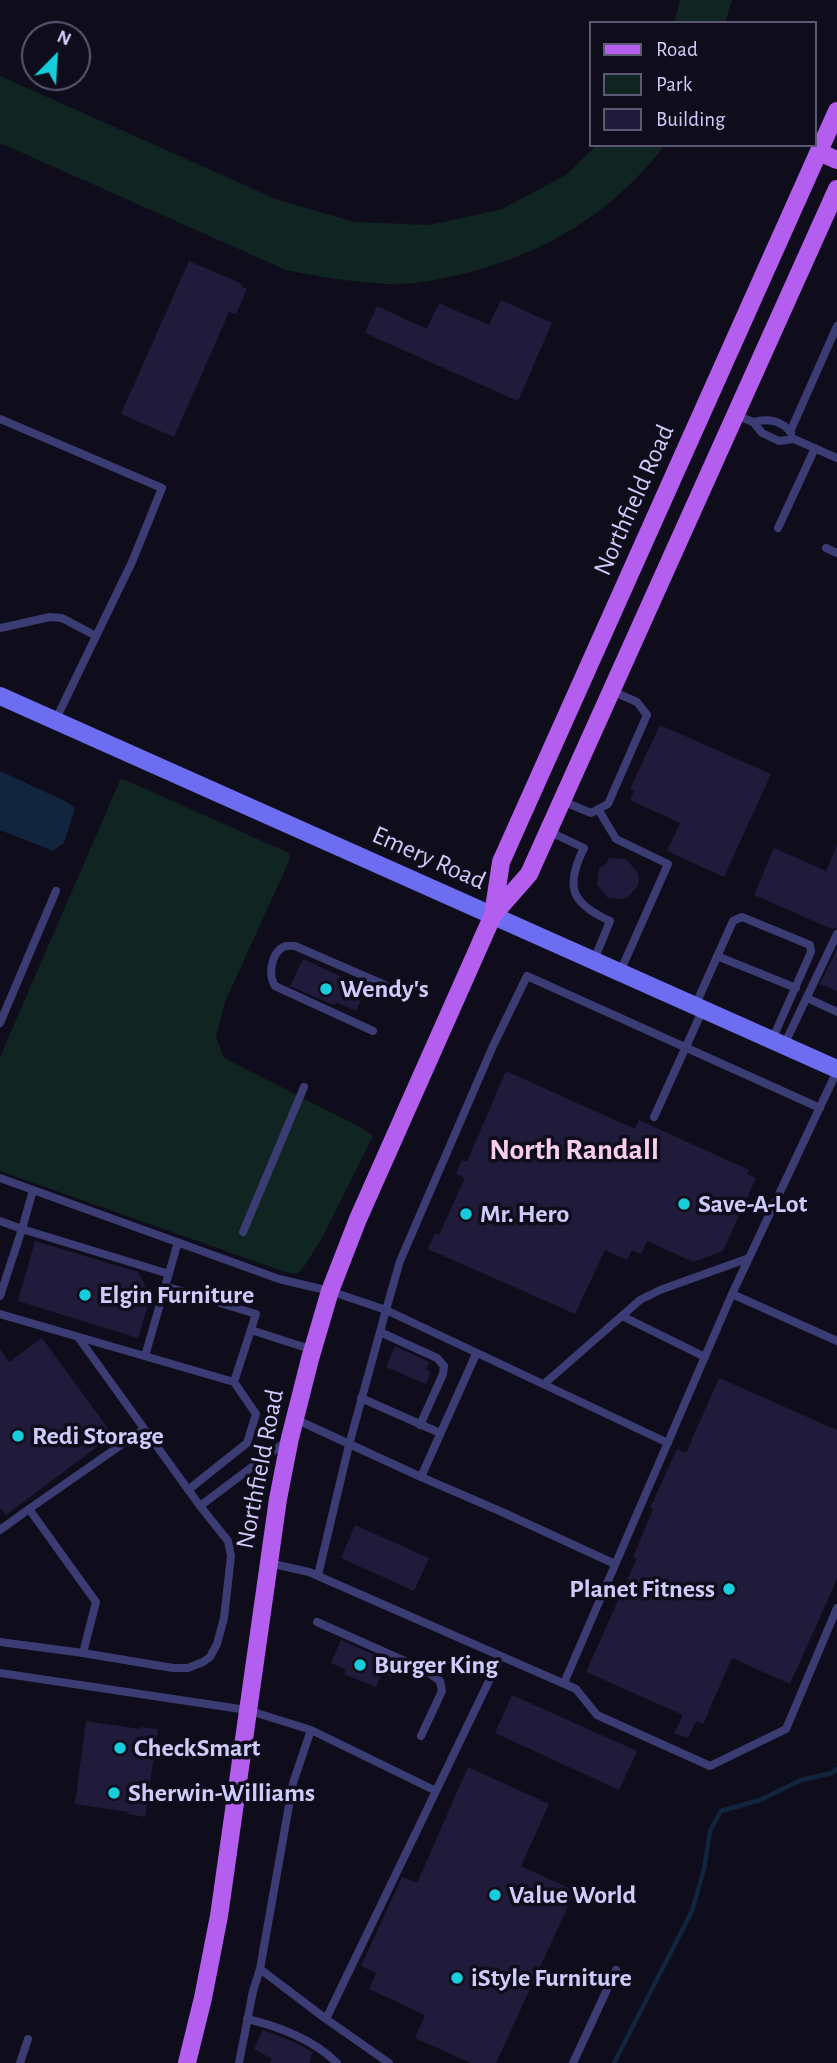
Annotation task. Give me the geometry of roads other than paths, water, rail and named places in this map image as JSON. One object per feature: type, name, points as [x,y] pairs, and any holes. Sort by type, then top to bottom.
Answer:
[{"type":"main road","name":"Northfield Road","points":[[187,2063],[219,1916],[247,1710],[290,1438],[330,1291],[358,1219],[493,915],[501,862],[837,111]]},
{"type":"main road","points":[[819,152],[837,160]]},
{"type":"main road","name":"Northfield Road","points":[[493,915],[529,874],[614,687],[745,418],[837,189]]},
{"type":"main road","points":[[707,402],[745,418]]},
{"type":"main road","points":[[587,670],[614,687]]},
{"type":"main road","name":"Emery Road","points":[[0,696],[778,1042],[836,1065]]},
{"type":"lane","points":[[745,418],[762,433],[779,441],[792,435],[837,327]]},
{"type":"lane","points":[[745,418],[767,418],[787,428],[792,435],[837,458]]},
{"type":"lane","points":[[0,419],[162,488],[132,562],[55,721]]},
{"type":"lane","points":[[778,528],[815,448]]},
{"type":"lane","points":[[827,548],[837,553]]},
{"type":"lane","points":[[0,628],[50,617],[62,618],[96,636]]},
{"type":"lane","points":[[562,801],[591,813],[608,804],[647,715],[638,702],[614,687]]},
{"type":"lane","points":[[598,809],[616,839],[668,863],[620,972]]},
{"type":"lane","points":[[548,831],[584,848],[573,876],[573,885],[577,895],[593,913],[610,921],[593,960]]},
{"type":"lane","points":[[0,1023],[3,1008],[56,891]]},
{"type":"lane","points":[[654,1117],[686,1049],[717,956],[733,922],[742,917],[810,945],[811,952],[778,1042]]},
{"type":"lane","points":[[778,1042],[807,998],[837,934]]},
{"type":"lane","points":[[373,1031],[275,986],[270,972],[282,947],[295,946],[385,985]]},
{"type":"lane","points":[[717,956],[796,988]]},
{"type":"lane","points":[[318,1575],[349,1445],[400,1261],[493,1046],[527,976],[820,1108]]},
{"type":"lane","points":[[807,998],[837,1012]]},
{"type":"lane","points":[[564,1684],[732,1294],[820,1108],[836,1065]]},
{"type":"lane","points":[[243,1232],[304,1087]]},
{"type":"lane","points":[[0,1178],[279,1279],[330,1291],[386,1310],[668,1443]]},
{"type":"lane","points":[[0,1296],[33,1190]]},
{"type":"lane","points":[[0,1222],[169,1274]]},
{"type":"lane","points":[[145,1356],[178,1242]]},
{"type":"lane","points":[[544,1384],[640,1300],[660,1290],[749,1258]]},
{"type":"lane","points":[[165,1286],[256,1314],[234,1382]]},
{"type":"lane","points":[[732,1294],[837,1341]]},
{"type":"lane","points":[[0,1314],[234,1382],[256,1413],[247,1443],[188,1490]]},
{"type":"lane","points":[[622,1316],[705,1357]]},
{"type":"lane","points":[[251,1329],[313,1350]]},
{"type":"lane","points":[[380,1332],[438,1358],[444,1366],[420,1426]]},
{"type":"lane","points":[[0,1642],[181,1668],[197,1665],[210,1657],[217,1644],[224,1618],[231,1556],[228,1541],[78,1337]]},
{"type":"lane","points":[[421,1477],[477,1354]]},
{"type":"lane","points":[[362,1398],[440,1433]]},
{"type":"lane","points":[[295,1419],[615,1564]]},
{"type":"lane","points":[[0,1530],[145,1429]]},
{"type":"lane","points":[[200,1506],[290,1438]]},
{"type":"lane","points":[[29,1509],[96,1602],[83,1653]]},
{"type":"lane","points":[[269,1563],[318,1575],[576,1689],[597,1714],[710,1766],[786,1729],[837,1608]]},
{"type":"lane","points":[[317,1622],[425,1670],[440,1681],[442,1691],[421,1736]]},
{"type":"lane","points":[[326,2020],[501,1656]]},
{"type":"lane","points":[[0,1673],[247,1710],[311,1730],[436,1791]]},
{"type":"lane","points":[[239,2063],[260,1969],[293,1783],[311,1730]]},
{"type":"lane","points":[[260,1969],[326,2020],[389,2063]]},
{"type":"lane","points":[[573,2063],[617,1970]]},
{"type":"lane","points":[[247,2019],[266,2023],[324,2050],[337,2063]]},
{"type":"lane","points":[[20,2063],[28,2039]]},
{"type":"water","points":[[0,771],[75,808],[64,843],[53,851],[0,830]]},
{"type":"waterway","points":[[614,2063],[692,1911],[704,1869],[710,1831],[721,1811],[760,1800],[801,1780],[832,1773],[837,1769]]},
{"type":"place","name":"Wendy's","points":[[326,989]]},
{"type":"place","name":"Save-A-Lot","points":[[684,1204]]},
{"type":"place","name":"Mr. Hero","points":[[466,1214]]},
{"type":"place","name":"Elgin Furniture","points":[[85,1295]]},
{"type":"place","name":"Redi Storage","points":[[18,1436]]},
{"type":"place","name":"Planet Fitness","points":[[729,1589]]},
{"type":"place","name":"Burger King","points":[[360,1665]]},
{"type":"place","name":"CheckSmart","points":[[120,1748]]},
{"type":"place","name":"Sherwin-Williams","points":[[114,1793]]},
{"type":"place","name":"Value World","points":[[495,1895]]},
{"type":"place","name":"iStyle Furniture","points":[[457,1978]]},
{"type":"district","name":"North Randall","points":[[574,1150]]}]
